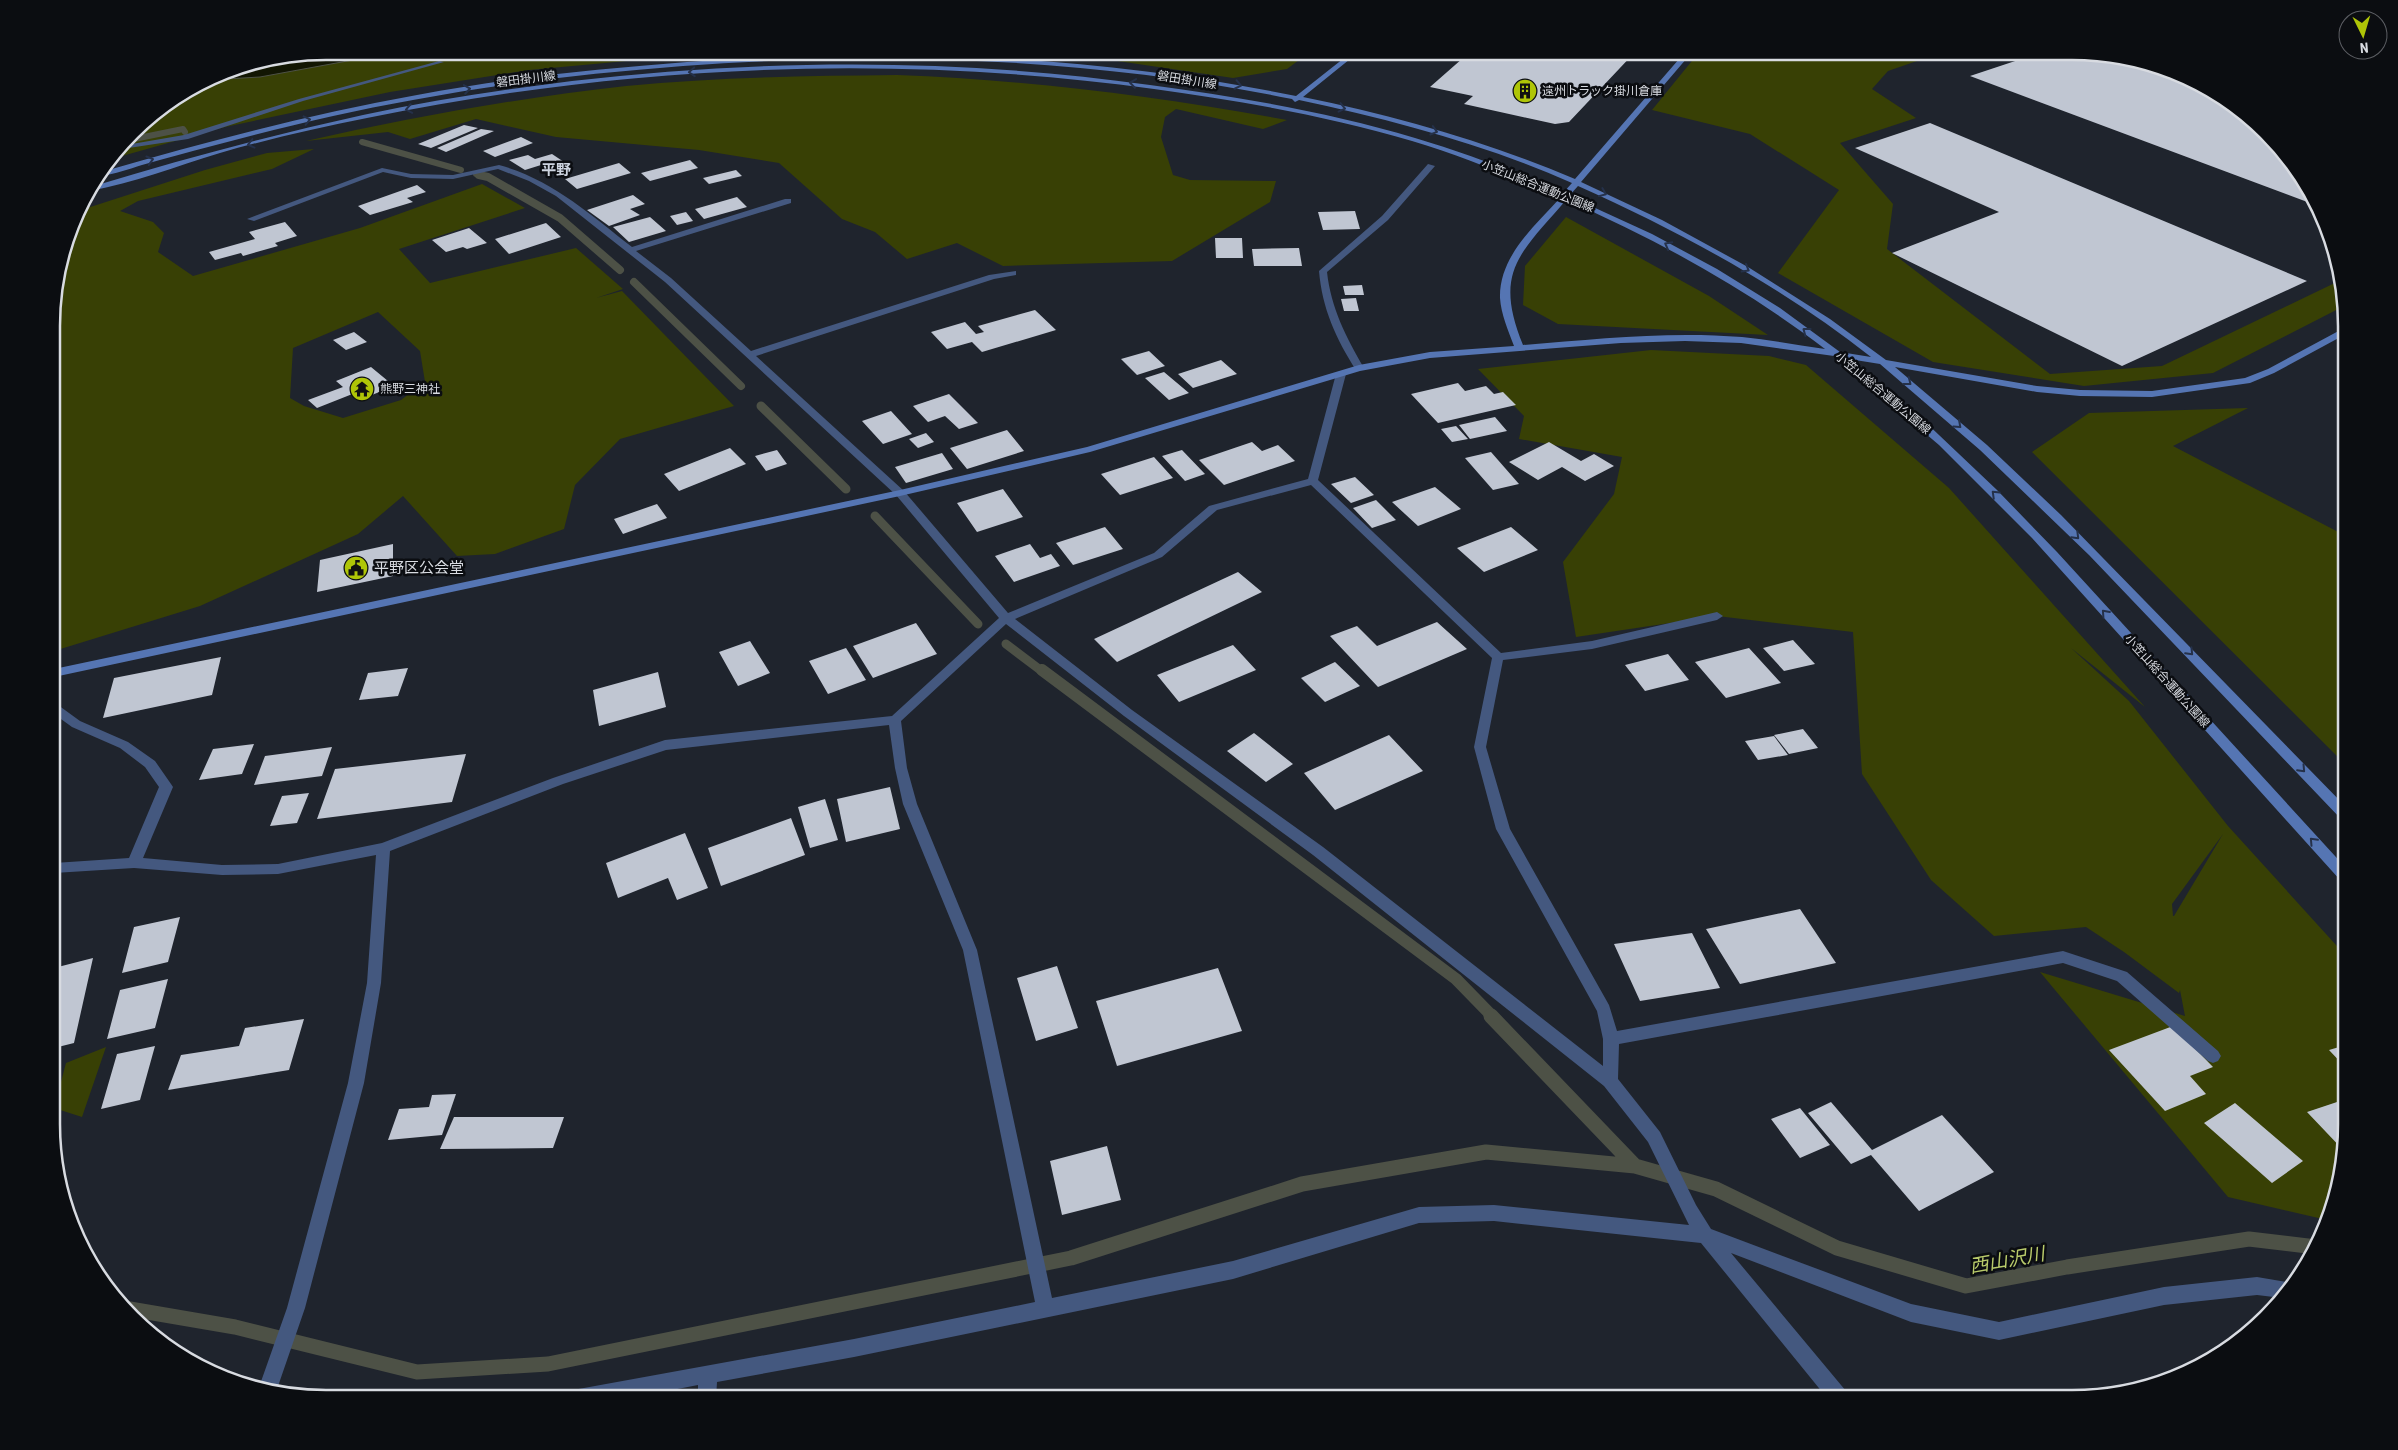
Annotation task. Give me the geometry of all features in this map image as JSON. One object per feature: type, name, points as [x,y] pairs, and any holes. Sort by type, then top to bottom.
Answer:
[{"type":"main road","name":"磐田掛川線","points":[[109,172],[222,141],[389,102],[532,79],[725,60]]},
{"type":"main road","name":"磐田掛川線","points":[[1043,60],[1225,82],[1298,98]]},
{"type":"main road","points":[[1285,108],[1346,60]]},
{"type":"main road","points":[[1519,346],[1504,302],[1506,275],[1518,250],[1682,60]]},
{"type":"main road","name":"磐田掛川線","points":[[100,187],[198,157],[287,134],[448,101],[609,80],[746,68],[858,64],[1035,72],[1167,88],[1285,108]]},
{"type":"main road","name":"小笠山総合運動公園線","points":[[1298,98],[1387,118],[1473,142],[1613,198],[1710,248],[1776,287],[1831,323],[1921,392],[1994,457],[2076,536],[2338,807]]},
{"type":"main road","name":"小笠山総合運動公園線","points":[[1285,108],[1370,127],[1441,148],[1506,172],[1637,229],[1690,256],[1800,326],[1872,382],[1949,449],[2016,514],[2338,868]]},
{"type":"main road","points":[[60,672],[900,493],[1090,449],[1359,368],[1430,355],[1519,346],[1685,338],[1742,340],[1790,346],[2036,389],[2080,393],[2152,394],[2247,381],[2270,371],[2338,334]]},
{"type":"street","points":[[131,146],[185,137],[285,105],[441,62]]},
{"type":"street","points":[[251,219],[382,170],[412,176],[453,177],[499,166],[532,179],[559,194],[631,250],[751,354],[780,384],[900,493],[1006,618],[1128,713],[1318,851],[1610,1081],[1654,1137],[1690,1211],[1705,1235],[1832,1390]]},
{"type":"street","points":[[1359,368],[1336,327],[1324,296],[1323,271],[1385,218],[1431,166]]},
{"type":"street","points":[[631,250],[788,201]]},
{"type":"street","points":[[751,354],[878,316],[992,277],[1013,273]]},
{"type":"street","points":[[1313,481],[1341,374]]},
{"type":"street","points":[[60,868],[134,863],[222,870],[278,869],[383,848],[558,781],[665,745],[895,720],[1006,618],[1158,555],[1213,508],[1313,481]]},
{"type":"street","points":[[1313,481],[1498,657]]},
{"type":"street","points":[[1498,657],[1592,644],[1717,616]]},
{"type":"street","points":[[1498,657],[1480,748],[1503,828],[1604,1010],[1612,1039],[1610,1081]]},
{"type":"street","points":[[60,712],[76,724],[124,745],[150,764],[166,786],[134,863]]},
{"type":"street","points":[[895,720],[901,768],[910,804],[970,950],[1043,1300]]},
{"type":"street","points":[[270,1384],[296,1308],[356,1083],[374,983],[383,848]]},
{"type":"street","points":[[1612,1039],[2063,957],[2122,976],[2213,1056]]},
{"type":"street","points":[[622,1390],[854,1348],[1043,1300],[1233,1270],[1419,1215],[1494,1213],[1705,1235],[1911,1313],[1999,1332],[2164,1296],[2257,1286],[2280,1289]]},
{"type":"street","points":[[707,1390],[708,1374]]},
{"type":"green space","points":[[326,60],[637,60],[529,70],[390,92],[225,127],[122,156],[138,138],[164,115],[208,87],[240,74],[274,65]]},
{"type":"green space","points":[[1111,60],[1299,60],[1287,69],[1233,78]]},
{"type":"green space","points":[[1693,60],[1920,60],[1888,71],[1872,89],[1916,118],[1840,143],[1893,204],[1887,249],[2050,374],[2162,366],[2335,283],[2337,310],[2213,373],[2084,386],[1933,362],[1778,273],[1839,190],[1750,134],[1652,110]]},
{"type":"green space","points":[[897,75],[946,77],[1093,90],[1239,111],[1287,120],[1263,129],[1176,109],[1165,117],[1161,137],[1173,175],[1190,180],[1276,181],[1270,202],[1172,261],[1003,266],[957,243],[907,259],[875,232],[842,219],[779,163],[699,150],[556,137],[476,119],[410,139],[388,132],[306,141],[465,109],[545,96],[626,86],[728,79]]},
{"type":"green space","points":[[314,149],[272,169],[138,201],[120,211],[153,222],[164,233],[158,252],[193,276],[360,228],[482,184],[525,208],[399,249],[430,283],[576,248],[623,289],[596,298],[622,291],[734,406],[620,439],[575,485],[564,529],[495,554],[457,556],[403,496],[358,534],[200,606],[60,649],[60,326],[62,291],[74,240],[87,208],[205,170],[267,153]],"holes":[[[378,312],[420,351],[425,382],[401,400],[343,418],[304,406],[290,398],[293,348]]]},
{"type":"green space","points":[[1566,217],[1709,296],[1768,335],[1558,324],[1523,305],[1525,266]]},
{"type":"green space","points":[[1651,350],[1769,356],[1806,365],[1949,488],[2145,707],[2071,648],[2129,701],[2228,826],[2338,947],[2338,1124],[2336,1159],[2329,1193],[2321,1219],[2228,1197],[2040,972],[2185,1016],[2180,990],[2179,993],[2124,952],[2086,927],[1994,936],[1931,880],[1862,774],[1853,632],[1717,616],[1576,637],[1563,562],[1614,494],[1622,457],[1519,439],[1524,416],[1478,369]],"holes":[[[2223,834],[2174,916],[2172,904]]]},
{"type":"green space","points":[[2248,408],[2173,446],[2338,532],[2338,757],[2032,452],[2089,413]]},
{"type":"green space","points":[[106,1047],[82,1117],[60,1110],[60,1086],[66,1063]]},
{"type":"shaded area","points":[[353,60],[260,77],[227,79],[257,69],[291,62]]},
{"type":"building","name":"遠州トラック掛川倉庫","points":[[1461,60],[1628,60],[1569,122],[1555,124],[1464,104],[1473,96],[1430,87]]},
{"type":"building","points":[[2018,60],[2107,62],[2158,74],[2190,87],[2220,105],[2247,126],[2283,164],[2307,202],[1970,76]]},
{"type":"building","points":[[1930,123],[2307,281],[2122,366],[1892,253],[1999,212],[1855,148]]},
{"type":"building","points":[[464,125],[478,128],[431,148],[418,144]]},
{"type":"building","points":[[481,129],[494,131],[446,152],[437,148]]},
{"type":"building","points":[[521,137],[533,143],[495,157],[483,151]]},
{"type":"building","points":[[552,154],[564,162],[548,168],[541,165],[525,170],[509,160],[528,155],[535,159]]},
{"type":"building","points":[[690,160],[698,168],[650,181],[641,173]]},
{"type":"building","points":[[619,163],[631,173],[577,189],[565,179]]},
{"type":"building","points":[[736,170],[742,176],[709,184],[703,178]]},
{"type":"building","points":[[417,185],[426,192],[407,198],[413,202],[370,215],[358,206]]},
{"type":"building","points":[[633,195],[645,204],[630,209],[640,215],[609,226],[587,210]]},
{"type":"building","points":[[737,197],[747,207],[704,219],[695,209]]},
{"type":"building","points":[[1355,211],[1360,229],[1323,230],[1318,212]]},
{"type":"building","points":[[686,212],[693,221],[677,225],[670,216]]},
{"type":"building","points":[[650,217],[666,231],[629,242],[613,227]]},
{"type":"building","points":[[285,222],[297,236],[275,243],[278,246],[243,256],[241,253],[215,260],[209,252],[255,239],[249,232]]},
{"type":"building","points":[[546,223],[561,237],[509,254],[495,239]]},
{"type":"building","points":[[469,228],[487,243],[467,249],[463,247],[446,252],[432,240]]},
{"type":"building","points":[[1215,238],[1242,238],[1243,258],[1216,258]]},
{"type":"building","points":[[1299,248],[1302,266],[1254,266],[1252,249]]},
{"type":"building","points":[[1362,285],[1364,295],[1345,295],[1343,286]]},
{"type":"building","points":[[1356,298],[1359,311],[1344,311],[1341,299]]},
{"type":"building","points":[[1035,310],[1056,330],[982,352],[972,342],[947,349],[931,332],[965,322],[976,334],[984,332],[978,326]]},
{"type":"building","points":[[354,332],[367,342],[346,350],[333,340]]},
{"type":"building","points":[[1149,351],[1165,366],[1137,375],[1121,359]]},
{"type":"building","points":[[1221,360],[1237,374],[1193,388],[1178,374]]},
{"type":"building","name":"熊野三神社","points":[[371,367],[394,386],[367,397],[360,391],[317,408],[308,400],[343,387],[336,381]]},
{"type":"building","points":[[1164,372],[1189,393],[1169,400],[1145,378]]},
{"type":"building","points":[[1458,383],[1465,391],[1486,386],[1494,394],[1503,392],[1516,405],[1438,423],[1411,394]]},
{"type":"building","points":[[949,394],[978,423],[959,429],[945,416],[928,422],[913,406]]},
{"type":"building","points":[[891,411],[912,434],[883,444],[862,421]]},
{"type":"building","points":[[1495,417],[1507,431],[1470,439],[1459,425]]},
{"type":"building","points":[[1456,426],[1468,439],[1452,442],[1441,429]]},
{"type":"building","points":[[1007,430],[1024,451],[967,469],[950,448]]},
{"type":"building","points":[[926,433],[934,442],[918,448],[909,439]]},
{"type":"building","points":[[1252,442],[1262,451],[1278,445],[1295,461],[1224,485],[1199,460]]},
{"type":"building","points":[[1549,442],[1581,461],[1594,454],[1614,466],[1585,481],[1562,467],[1538,480],[1509,462]]},
{"type":"building","points":[[730,448],[746,464],[679,491],[664,474]]},
{"type":"building","points":[[777,450],[787,464],[766,471],[755,456]]},
{"type":"building","points":[[1182,450],[1205,474],[1185,481],[1162,456]]},
{"type":"building","points":[[1491,452],[1519,484],[1493,490],[1465,458]]},
{"type":"building","points":[[942,453],[953,469],[906,483],[895,467]]},
{"type":"building","points":[[1154,457],[1173,478],[1120,495],[1101,474]]},
{"type":"building","points":[[1355,477],[1374,495],[1351,503],[1331,484]]},
{"type":"building","points":[[1435,487],[1461,509],[1418,526],[1392,502]]},
{"type":"building","points":[[1003,489],[1023,517],[977,532],[957,503]]},
{"type":"building","points":[[1376,500],[1396,520],[1372,528],[1353,508]]},
{"type":"building","points":[[657,504],[667,518],[623,534],[614,519]]},
{"type":"building","points":[[1105,527],[1123,549],[1073,565],[1056,543]]},
{"type":"building","points":[[1511,527],[1538,550],[1484,572],[1457,548]]},
{"type":"building","name":"平野区公会堂","points":[[393,544],[393,576],[317,592],[320,560]]},
{"type":"building","points":[[1030,544],[1040,558],[1051,554],[1060,566],[1014,582],[995,556]]},
{"type":"building","points":[[1238,572],[1262,592],[1117,662],[1094,639]]},
{"type":"building","points":[[1437,622],[1467,649],[1378,687],[1330,636],[1357,626],[1377,646]]},
{"type":"building","points":[[916,623],[937,654],[873,678],[853,646]]},
{"type":"building","points":[[1793,640],[1815,664],[1784,671],[1763,648]]},
{"type":"building","points":[[750,641],[770,673],[738,686],[719,652]]},
{"type":"building","points":[[1233,645],[1256,670],[1179,702],[1157,675]]},
{"type":"building","points":[[846,648],[866,680],[828,694],[809,661]]},
{"type":"building","points":[[1749,648],[1781,683],[1726,698],[1695,662]]},
{"type":"building","points":[[1668,654],[1689,680],[1645,691],[1625,665]]},
{"type":"building","points":[[221,657],[212,695],[103,718],[114,678]]},
{"type":"building","points":[[1335,662],[1360,686],[1325,702],[1301,678]]},
{"type":"building","points":[[408,668],[398,696],[359,700],[368,673]]},
{"type":"building","points":[[658,672],[666,707],[599,726],[593,690]]},
{"type":"building","points":[[1803,729],[1818,748],[1789,754],[1774,735]]},
{"type":"building","points":[[1254,733],[1293,764],[1266,782],[1227,751]]},
{"type":"building","points":[[1389,735],[1423,771],[1335,810],[1304,773]]},
{"type":"building","points":[[1774,736],[1788,755],[1758,760],[1745,741]]},
{"type":"building","points":[[254,744],[242,774],[199,780],[213,749]]},
{"type":"building","points":[[332,747],[322,776],[254,785],[265,756]]},
{"type":"building","points":[[466,754],[452,802],[317,819],[335,769]]},
{"type":"building","points":[[890,787],[900,829],[846,842],[837,799]]},
{"type":"building","points":[[309,793],[297,823],[270,826],[282,796]]},
{"type":"building","points":[[825,799],[838,840],[810,848],[798,807]]},
{"type":"building","points":[[791,818],[805,855],[721,886],[708,848]]},
{"type":"building","points":[[685,833],[708,888],[677,900],[668,878],[618,898],[606,863]]},
{"type":"building","points":[[1800,909],[1836,963],[1740,984],[1706,929]]},
{"type":"building","points":[[180,917],[168,962],[122,973],[134,927]]},
{"type":"building","points":[[1692,933],[1720,988],[1640,1001],[1614,944]]},
{"type":"building","points":[[93,958],[74,1043],[60,1046],[60,966]]},
{"type":"building","points":[[1057,966],[1078,1028],[1036,1041],[1017,978]]},
{"type":"building","points":[[1218,968],[1242,1031],[1117,1066],[1096,1001]]},
{"type":"building","points":[[168,979],[155,1028],[107,1039],[120,990]]},
{"type":"building","points":[[304,1019],[289,1070],[168,1090],[181,1055],[239,1046],[245,1028]]},
{"type":"building","points":[[2173,1026],[2213,1067],[2190,1076],[2206,1094],[2165,1111],[2109,1050]]},
{"type":"building","points":[[155,1046],[140,1100],[101,1109],[117,1054]]},
{"type":"building","points":[[2338,1047],[2338,1060],[2329,1050]]},
{"type":"building","points":[[456,1094],[442,1135],[388,1140],[399,1109],[429,1107],[432,1095]]},
{"type":"building","points":[[1831,1102],[1872,1150],[1942,1115],[1994,1172],[1919,1211],[1871,1155],[1851,1164],[1808,1113]]},
{"type":"building","points":[[2338,1102],[2337,1143],[2307,1112]]},
{"type":"building","points":[[2235,1103],[2303,1161],[2272,1183],[2204,1123]]},
{"type":"building","points":[[1800,1108],[1830,1145],[1800,1158],[1771,1119]]},
{"type":"building","points":[[454,1117],[564,1117],[553,1148],[440,1149]]},
{"type":"building","points":[[1107,1146],[1121,1200],[1062,1215],[1050,1161]]},
{"type":"waterway","points":[[138,138],[183,129],[185,132]]},
{"type":"waterway","points":[[362,142],[461,170]]},
{"type":"waterway","points":[[476,174],[484,176]]},
{"type":"waterway","points":[[479,175],[488,177],[560,218],[620,270]]},
{"type":"waterway","points":[[634,282],[741,386]]},
{"type":"waterway","points":[[761,406],[846,489]]},
{"type":"waterway","points":[[875,516],[978,624]]},
{"type":"waterway","points":[[1006,644],[1043,672]]},
{"type":"waterway","points":[[1042,670],[1456,979],[1493,1017]]},
{"type":"waterway","points":[[1491,1016],[1635,1166]]},
{"type":"waterway","points":[[136,1310],[235,1327],[417,1372],[548,1364],[1071,1258],[1302,1184],[1486,1152],[1635,1166]]},
{"type":"waterway","name":"西山沢川","points":[[1635,1166],[1716,1189],[1837,1248],[1966,1286],[2067,1267],[2249,1239],[2309,1246]]},
{"type":"place","name":"遠州トラック掛川倉庫","points":[[1525,91]]},
{"type":"place","name":"熊野三神社","points":[[362,389]]},
{"type":"place","name":"平野区公会堂","points":[[356,568]]},
{"type":"district","name":"平野","points":[[556,170]]}]
